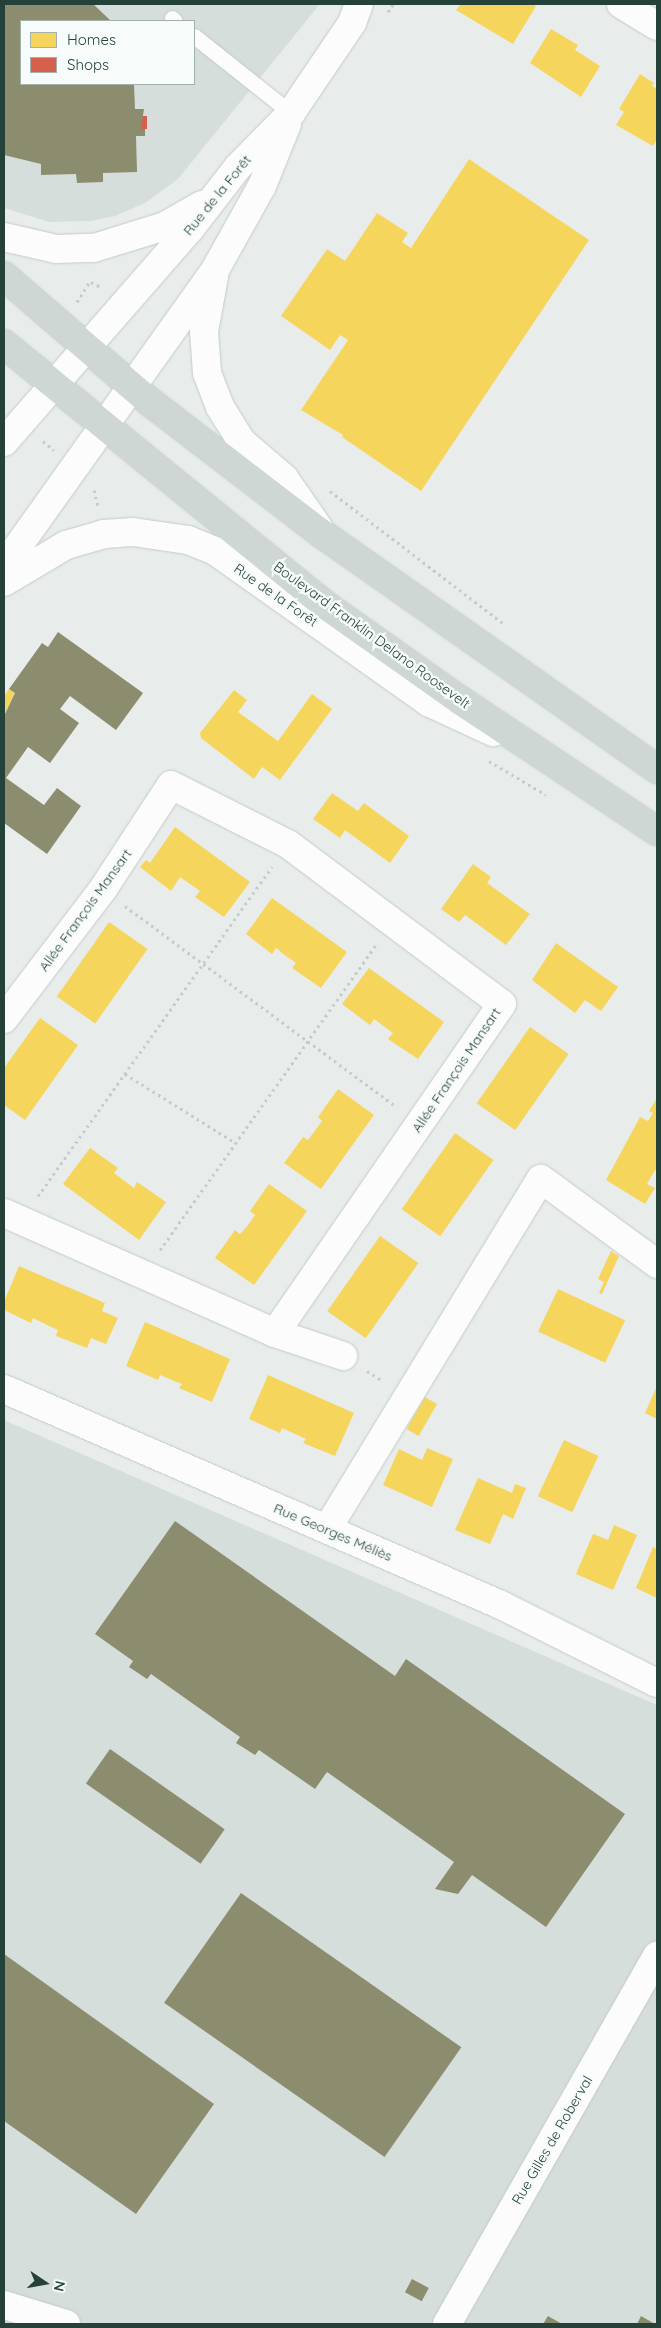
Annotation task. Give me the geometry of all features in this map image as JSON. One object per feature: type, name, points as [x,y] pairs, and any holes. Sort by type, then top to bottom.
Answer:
[{"type":"main road","points":[[4,276],[131,386],[321,533],[657,769]]},
{"type":"main road","name":"Boulevard Franklin Delano Roosevelt","points":[[4,344],[52,386],[321,602],[532,750],[657,831]]},
{"type":"street","name":"Rue de la Forêt","points":[[52,386],[214,198],[238,167],[291,114],[352,23],[359,4]]},
{"type":"street","points":[[621,4],[657,26]]},
{"type":"street","name":"Rue de la Forêt","points":[[4,566],[215,270],[262,186],[291,114]]},
{"type":"street","points":[[4,237],[22,244],[56,250],[94,248],[164,226],[214,198]]},
{"type":"street","points":[[215,270],[204,331],[207,373],[220,407],[241,441],[284,478],[321,533]]},
{"type":"street","points":[[12,432],[52,386]]},
{"type":"street","name":"Rue de la Forêt","points":[[4,582],[66,545],[104,534],[142,533],[188,540],[214,551],[428,702],[532,750]]},
{"type":"street","name":"Allée François Mansart","points":[[4,1019],[102,889],[171,785],[288,844],[502,1004],[275,1333]]},
{"type":"street","points":[[327,1529],[541,1179],[657,1264]]},
{"type":"street","points":[[12,1217],[275,1333],[343,1356]]},
{"type":"street","name":"Rue Georges Méliès","points":[[4,1389],[501,1605],[657,1683]]},
{"type":"street","name":"Rue Gilles de Roberval","points":[[447,2324],[657,1956]]},
{"type":"street","points":[[4,2305],[66,2324]]},
{"type":"lane","points":[[195,37],[291,114]]},
{"type":"path","points":[[74,305],[91,282],[93,272]]},
{"type":"path","points":[[91,282],[102,288]]},
{"type":"path","points":[[12,432],[74,466]]},
{"type":"path","points":[[324,487],[510,628]]},
{"type":"path","points":[[12,1217],[125,1074],[288,844]]},
{"type":"path","points":[[102,889],[420,1123]]},
{"type":"path","points":[[143,1274],[392,922]]},
{"type":"path","points":[[125,1074],[236,1143]]},
{"type":"path","points":[[343,1356],[407,1396]]},
{"type":"shaded area","points":[[4,4],[320,4],[178,179],[145,203],[115,216],[91,221],[49,222],[4,208]]},
{"type":"shaded area","points":[[4,1420],[657,1705],[657,2324],[4,2324]]},
{"type":"building: Homes","points":[[461,4],[532,4],[536,6],[513,44],[456,10]]},
{"type":"building: Homes","points":[[551,29],[578,45],[575,50],[600,66],[581,97],[530,63]]},
{"type":"building: Homes","points":[[640,74],[654,83],[652,86],[657,89],[657,139],[653,146],[616,125],[624,112],[619,109]]},
{"type":"building: Homes","points":[[469,159],[589,240],[421,491],[342,437],[343,435],[301,410],[348,340],[340,335],[330,350],[281,316],[327,249],[345,261],[377,213],[408,233],[402,242],[411,248]]},
{"type":"building: Homes","points":[[9,689],[15,693],[4,715],[4,696]]},
{"type":"building: Homes","points":[[234,690],[247,700],[238,712],[278,741],[312,694],[332,709],[280,780],[262,767],[254,779],[201,738],[200,733]]},
{"type":"building: Homes","points":[[332,793],[358,811],[364,803],[409,836],[390,863],[345,830],[340,838],[313,819]]},
{"type":"building: Homes","points":[[175,827],[250,882],[224,917],[195,897],[200,891],[180,877],[171,891],[140,867],[146,860],[150,863]]},
{"type":"building: Homes","points":[[473,864],[491,877],[487,883],[530,914],[506,945],[465,915],[459,922],[441,909]]},
{"type":"building: Homes","points":[[272,898],[347,952],[321,988],[292,968],[296,963],[276,948],[272,954],[246,934]]},
{"type":"building: Homes","points":[[109,922],[148,949],[95,1024],[57,997]]},
{"type":"building: Homes","points":[[556,943],[618,987],[601,1011],[585,1000],[575,1013],[532,980]]},
{"type":"building: Homes","points":[[369,968],[444,1022],[418,1059],[388,1039],[393,1033],[374,1019],[370,1025],[342,1004]]},
{"type":"building: Homes","points":[[40,1018],[78,1045],[25,1120],[4,1105],[4,1068]]},
{"type":"building: Homes","points":[[530,1027],[569,1054],[515,1130],[477,1103]]},
{"type":"building: Homes","points":[[338,1089],[374,1115],[321,1189],[284,1163],[303,1137],[308,1140],[322,1121],[318,1117]]},
{"type":"building: Homes","points":[[657,1098],[657,1167],[647,1184],[655,1188],[645,1204],[606,1180],[640,1117],[648,1121],[653,1113],[649,1111]]},
{"type":"building: Homes","points":[[455,1133],[494,1160],[440,1236],[402,1209]]},
{"type":"building: Homes","points":[[90,1148],[118,1168],[114,1173],[134,1188],[137,1182],[166,1202],[139,1240],[63,1184]]},
{"type":"building: Homes","points":[[269,1184],[307,1211],[254,1285],[215,1258],[235,1230],[240,1234],[249,1224],[255,1215],[250,1211]]},
{"type":"building: Homes","points":[[380,1236],[419,1263],[366,1338],[327,1311]]},
{"type":"building: Homes","points":[[611,1251],[619,1256],[602,1294],[599,1293],[604,1282],[598,1279]]},
{"type":"building: Homes","points":[[19,1266],[105,1303],[102,1311],[118,1318],[106,1344],[91,1338],[87,1348],[56,1336],[58,1330],[33,1318],[31,1323],[4,1310],[4,1302]]},
{"type":"building: Homes","points":[[558,1289],[625,1320],[605,1363],[538,1332]]},
{"type":"building: Homes","points":[[145,1322],[230,1359],[212,1402],[179,1388],[182,1384],[160,1375],[158,1380],[126,1366]]},
{"type":"building: Homes","points":[[268,1375],[354,1413],[335,1456],[303,1443],[306,1439],[282,1428],[280,1433],[249,1419]]},
{"type":"building: Homes","points":[[657,1386],[657,1419],[645,1413]]},
{"type":"building: Homes","points":[[425,1397],[437,1404],[419,1436],[406,1429]]},
{"type":"building: Homes","points":[[564,1440],[598,1456],[572,1512],[538,1496]]},
{"type":"building: Homes","points":[[427,1448],[453,1459],[432,1507],[383,1485],[399,1449],[422,1460]]},
{"type":"building: Homes","points":[[478,1478],[512,1493],[515,1484],[526,1488],[513,1519],[503,1514],[490,1544],[455,1530]]},
{"type":"building: Homes","points":[[614,1525],[637,1535],[613,1590],[576,1574],[593,1534],[608,1540]]},
{"type":"building: Homes","points":[[653,1547],[657,1549],[657,1598],[636,1588]]},
{"type":"building: Shops","points":[[141,116],[147,116],[147,129],[141,129]]},
{"type":"building: Industry","points":[[4,4],[93,4],[110,20],[20,20],[20,85],[134,85],[135,109],[144,109],[141,129],[145,129],[145,136],[136,136],[137,172],[103,173],[103,182],[77,183],[76,174],[41,175],[41,164],[4,155]]},
{"type":"building: Industry","points":[[58,632],[143,693],[116,730],[70,696],[60,709],[79,723],[50,763],[28,747],[6,778],[44,805],[57,788],[81,806],[47,854],[4,823],[4,716],[15,693],[9,689],[42,643],[48,647]]},
{"type":"building: Industry","points":[[175,1521],[395,1676],[406,1659],[625,1814],[546,1927],[472,1875],[458,1894],[435,1889],[454,1862],[327,1772],[315,1789],[259,1750],[255,1755],[236,1743],[240,1737],[151,1674],[147,1679],[129,1667],[133,1661],[95,1634]]},
{"type":"building: Industry","points":[[110,1749],[225,1829],[201,1864],[86,1783]]},
{"type":"building: Industry","points":[[241,1893],[461,2047],[384,2157],[164,2003]]},
{"type":"building: Industry","points":[[4,1954],[214,2104],[136,2214],[4,2121]]},
{"type":"building: Industry","points":[[412,2279],[429,2288],[422,2301],[405,2292]]},
{"type":"building: Industry","points":[[548,2316],[562,2324],[543,2324]]},
{"type":"building: Industry","points":[[641,2316],[655,2324],[637,2324]]}]
